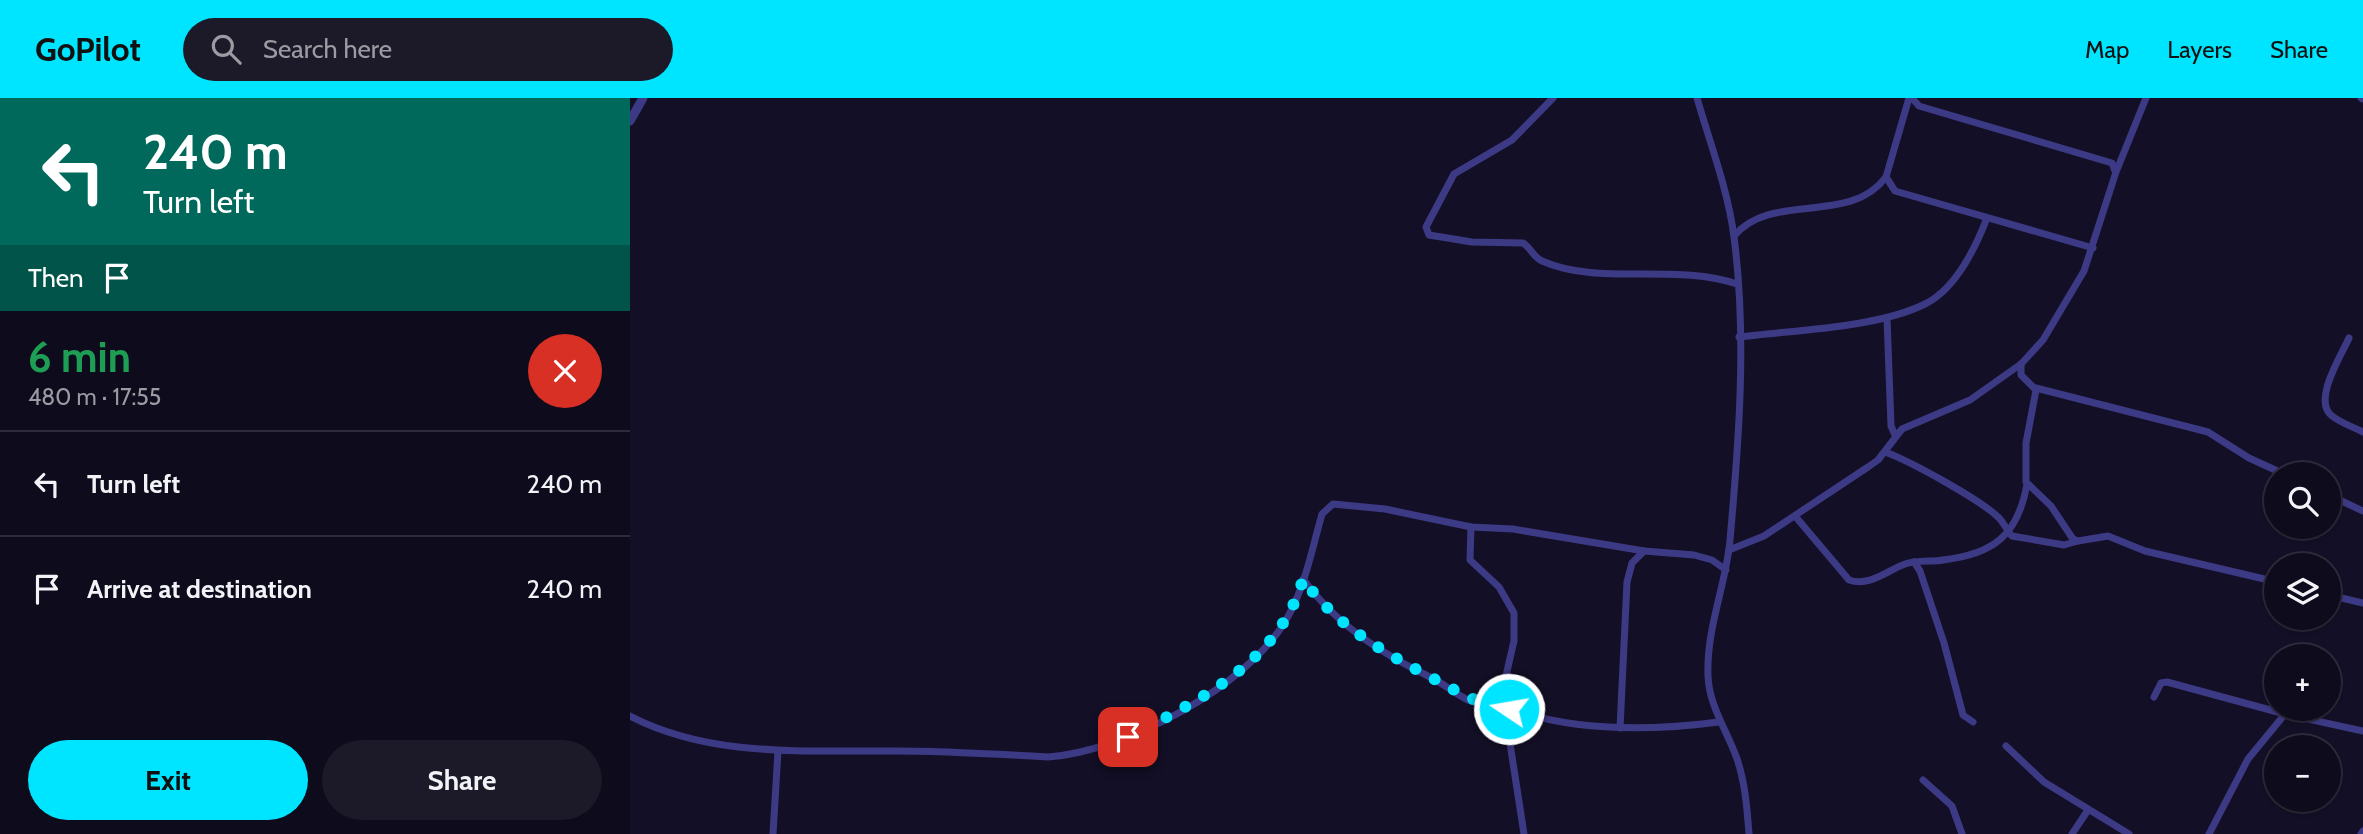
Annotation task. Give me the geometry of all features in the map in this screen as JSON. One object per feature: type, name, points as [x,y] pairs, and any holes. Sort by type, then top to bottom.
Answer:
[{"type":"street","points":[[630,121],[643,98]]},
{"type":"street","points":[[1553,98],[1512,140],[1454,174],[1426,228],[1429,235],[1472,242],[1523,243],[1535,258],[1572,269],[1706,276],[1737,284]]},
{"type":"street","points":[[1697,98],[1734,236],[1739,337],[1738,453],[1730,550],[1715,615],[1708,677],[1719,722],[1735,755],[1745,785],[1749,834]]},
{"type":"street","points":[[1734,236],[1754,218],[1866,197],[1886,177],[1910,98],[1919,106],[2112,163],[2116,172]]},
{"type":"street","points":[[1730,550],[1764,536],[1868,467],[1885,452],[1895,435],[1970,400],[2021,364],[2059,318],[2094,248],[2116,172],[2146,98]]},
{"type":"street","points":[[1886,177],[1895,191],[2094,248]]},
{"type":"street","points":[[1739,337],[1887,318],[1926,304],[1944,290],[1970,257],[1987,218]]},
{"type":"street","points":[[1887,318],[1888,388],[1891,426],[1895,435]]},
{"type":"street","points":[[2349,338],[2326,389],[2324,403],[2331,416],[2363,432]]},
{"type":"street","points":[[2021,364],[2021,375],[2036,388],[2208,432],[2264,465]]},
{"type":"street","points":[[1795,516],[1852,581],[1871,580],[1914,562],[1983,552],[2008,532],[2024,503],[2027,484],[2026,443],[2037,401],[2036,388]]},
{"type":"street","points":[[1885,452],[1905,460],[1983,506],[1999,518],[2012,536],[2064,545],[2108,536],[2161,556],[2264,579]]},
{"type":"street","points":[[2027,484],[2051,506],[2068,533],[2078,541]]},
{"type":"street","points":[[2341,501],[2361,510],[2363,499]]},
{"type":"street","points":[[630,716],[674,735],[707,744],[778,751],[895,751],[1048,757],[1070,756],[1101,747],[1168,716],[1215,690],[1245,667],[1285,623],[1303,579],[1322,514],[1333,505],[1385,509],[1471,527],[1513,528],[1644,551],[1705,557],[1726,570]]},
{"type":"street","points":[[1471,527],[1470,560],[1499,587],[1514,613],[1514,641],[1505,680],[1511,750],[1524,834]]},
{"type":"street","points":[[1620,728],[1627,582],[1632,563],[1644,551]]},
{"type":"street","points":[[1914,562],[1920,571],[1944,643],[1963,715],[1973,722]]},
{"type":"street","points":[[1303,579],[1329,610],[1367,643],[1467,699],[1509,709],[1531,718],[1620,728],[1676,728],[1719,722]]},
{"type":"street","points":[[2341,598],[2363,603]]},
{"type":"street","points":[[2154,697],[2161,682],[2167,682],[2264,708]]},
{"type":"street","points":[[2209,834],[2248,758],[2279,721]]},
{"type":"street","points":[[2317,721],[2363,731]]},
{"type":"street","points":[[2006,746],[2045,782],[2129,834]]},
{"type":"street","points":[[773,834],[778,751]]},
{"type":"street","points":[[1923,780],[1952,806],[1962,834]]},
{"type":"street","points":[[2072,834],[2088,810]]},
{"type":"route","points":[[1128,737],[1215,690],[1245,667],[1285,623],[1300,592],[1303,579],[1329,610],[1367,643],[1467,699],[1509,709]]}]
